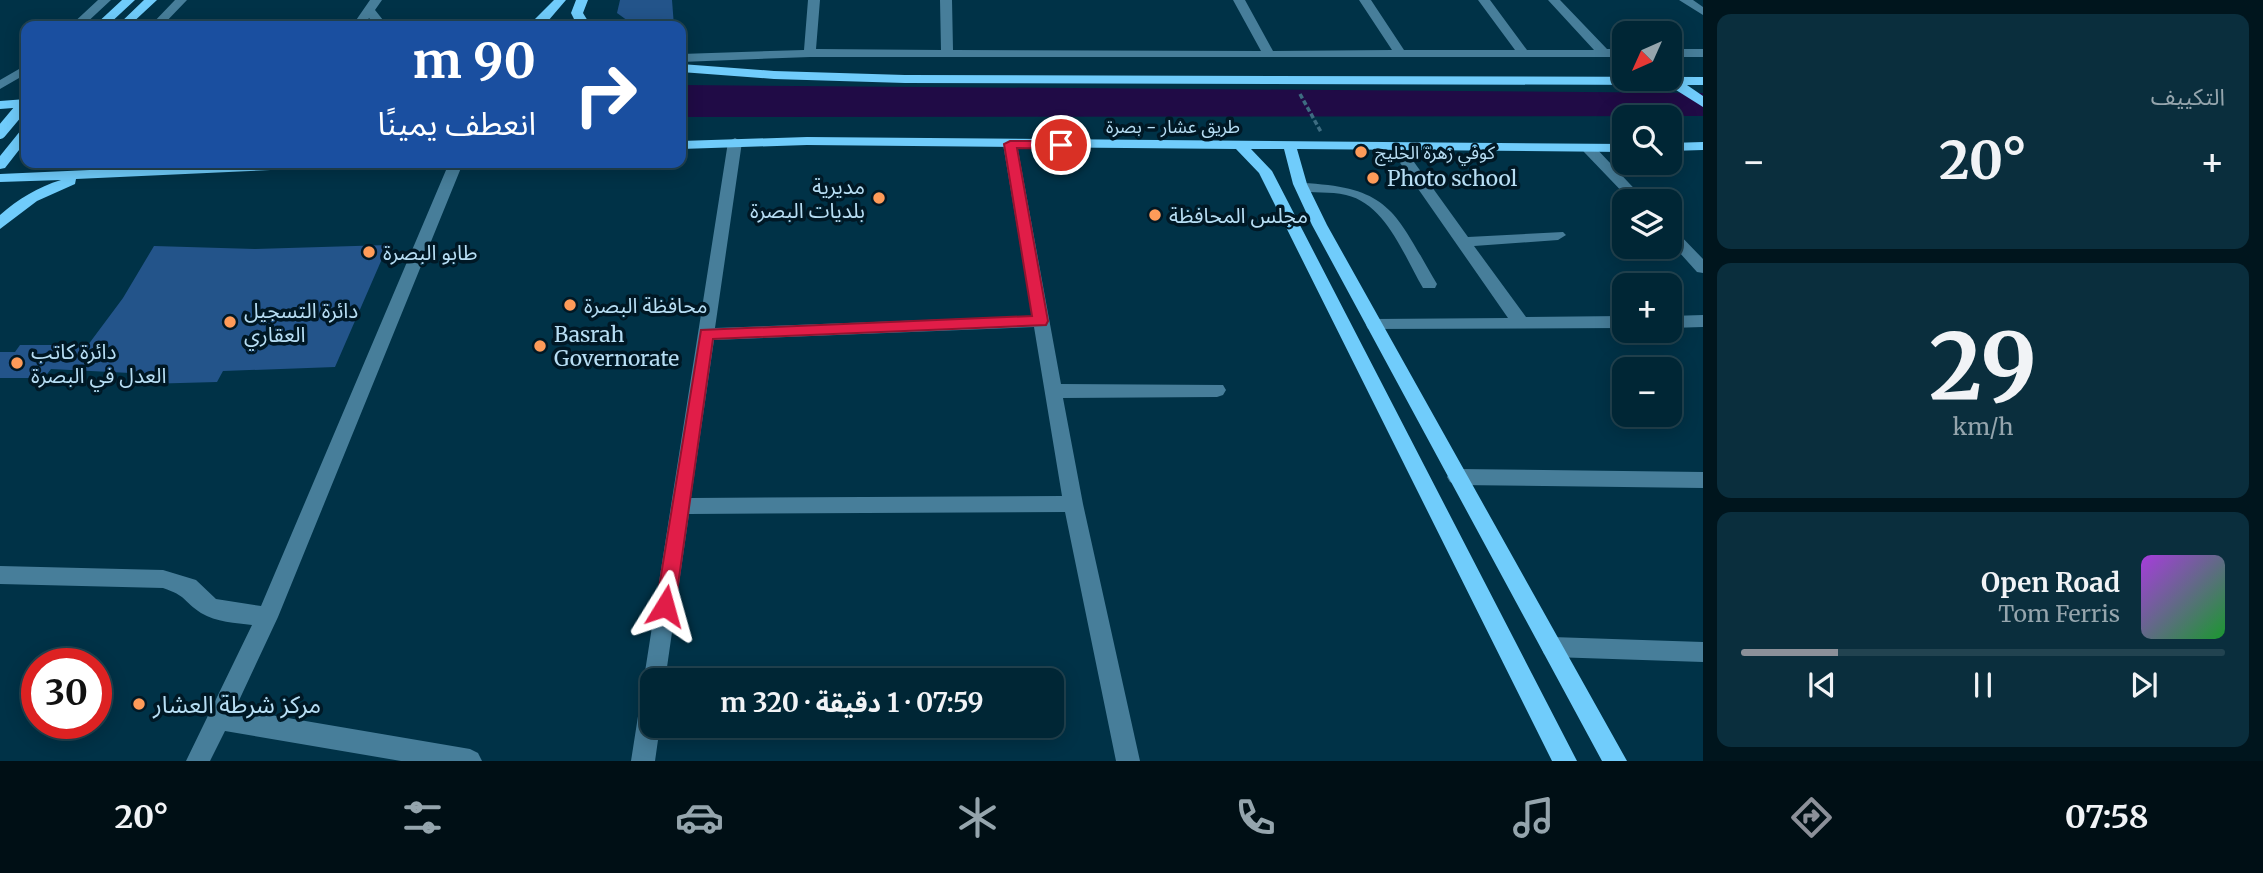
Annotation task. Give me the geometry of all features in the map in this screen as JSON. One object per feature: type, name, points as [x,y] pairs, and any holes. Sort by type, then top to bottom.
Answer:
[{"type":"main road","points":[[540,21],[560,0]]},
{"type":"main road","points":[[581,21],[577,13],[582,0]]},
{"type":"main road","points":[[105,21],[126,2]]},
{"type":"main road","points":[[128,21],[149,2]]},
{"type":"main road","points":[[686,68],[774,75],[905,79],[1612,80]]},
{"type":"main road","points":[[1682,80],[1703,80]]},
{"type":"main road","points":[[1682,86],[1703,103]]},
{"type":"main road","points":[[0,105],[21,103]]},
{"type":"main road","points":[[0,133],[21,108]]},
{"type":"main road","points":[[0,166],[21,139]]},
{"type":"main road","name":"طريق عشار - بصرة","points":[[686,145],[735,142],[1612,148]]},
{"type":"main road","points":[[1241,146],[1258,163],[1269,180],[1565,761]]},
{"type":"main road","points":[[1290,147],[1291,160],[1302,187],[1374,325],[1615,761]]},
{"type":"main road","points":[[1682,148],[1700,149]]},
{"type":"main road","points":[[0,178],[214,168]]},
{"type":"main road","points":[[0,224],[15,208],[47,188],[93,173]]},
{"type":"street","points":[[82,21],[106,0]]},
{"type":"street","points":[[161,21],[181,0]]},
{"type":"street","points":[[810,53],[814,0]]},
{"type":"street","points":[[946,0],[947,55]]},
{"type":"street","points":[[1240,0],[1268,53]]},
{"type":"street","points":[[1365,0],[1400,53]]},
{"type":"street","points":[[1484,0],[1523,53]]},
{"type":"street","points":[[1554,0],[1604,53]]},
{"type":"street","points":[[1685,0],[1703,12]]},
{"type":"street","points":[[356,2],[373,4]]},
{"type":"street","points":[[373,4],[379,21]]},
{"type":"street","points":[[361,21],[373,4]]},
{"type":"street","points":[[1682,53],[1703,52]]},
{"type":"street","points":[[686,58],[810,53],[1612,53]]},
{"type":"street","points":[[0,85],[21,72]]},
{"type":"street","points":[[656,668],[735,142]]},
{"type":"street","points":[[1010,144],[1073,504],[1128,761]]},
{"type":"street","points":[[1396,147],[1521,323]]},
{"type":"street","points":[[1589,149],[1627,189]]},
{"type":"street","points":[[198,761],[267,617],[454,168]]},
{"type":"street","points":[[1302,187],[1346,190],[1371,199],[1386,214],[1429,284]]},
{"type":"street","points":[[1463,242],[1558,236]]},
{"type":"street","points":[[1682,246],[1703,268]]},
{"type":"street","points":[[706,334],[1040,321]]},
{"type":"street","points":[[1682,322],[1703,321]]},
{"type":"street","points":[[1374,325],[1612,322]]},
{"type":"street","points":[[1052,391],[1217,390]]},
{"type":"street","points":[[1457,477],[1703,480]]},
{"type":"street","points":[[680,506],[1073,504]]},
{"type":"street","points":[[0,575],[163,579],[189,587],[209,606],[226,612],[267,617]]},
{"type":"street","points":[[1552,647],[1703,652]]},
{"type":"street","points":[[218,718],[470,761]]},
{"type":"street","points":[[643,761],[646,738]]},
{"type":"path","points":[[1297,89],[1325,139]]},
{"type":"shaded area","points":[[686,85],[1703,93],[1703,116],[1682,116],[1682,105],[1612,105],[1612,116],[686,117]]},
{"type":"building","points":[[620,0],[672,0],[674,21],[628,21],[617,13]]},
{"type":"building","name":"دائرة التسجيل العقاري","points":[[388,245],[335,367],[223,371],[217,382],[144,384],[150,374],[51,369],[44,378],[0,378],[0,352],[15,352],[20,345],[88,345],[123,298],[154,246],[255,249]]},
{"type":"place","name":"كوفي زهرة الخليج","points":[[1361,152]]},
{"type":"place","name":"Photo school","points":[[1373,178]]},
{"type":"place","name":"مديرية بلديات البصرة","points":[[879,198]]},
{"type":"place","name":"مجلس المحافظة","points":[[1155,215]]},
{"type":"place","name":"طابو البصرة","points":[[369,252]]},
{"type":"place","name":"محافظة البصرة","points":[[570,305]]},
{"type":"place","name":"دائرة التسجيل العقاري","points":[[230,322]]},
{"type":"place","name":"Basrah Governorate","points":[[540,346]]},
{"type":"place","name":"دائرة كاتب العدل في البصرة","points":[[17,363]]},
{"type":"place","name":"مركز شرطة العشار","points":[[139,704]]},
{"type":"route","points":[[665,606],[706,334],[1040,321],[1010,144],[1061,145]]}]
